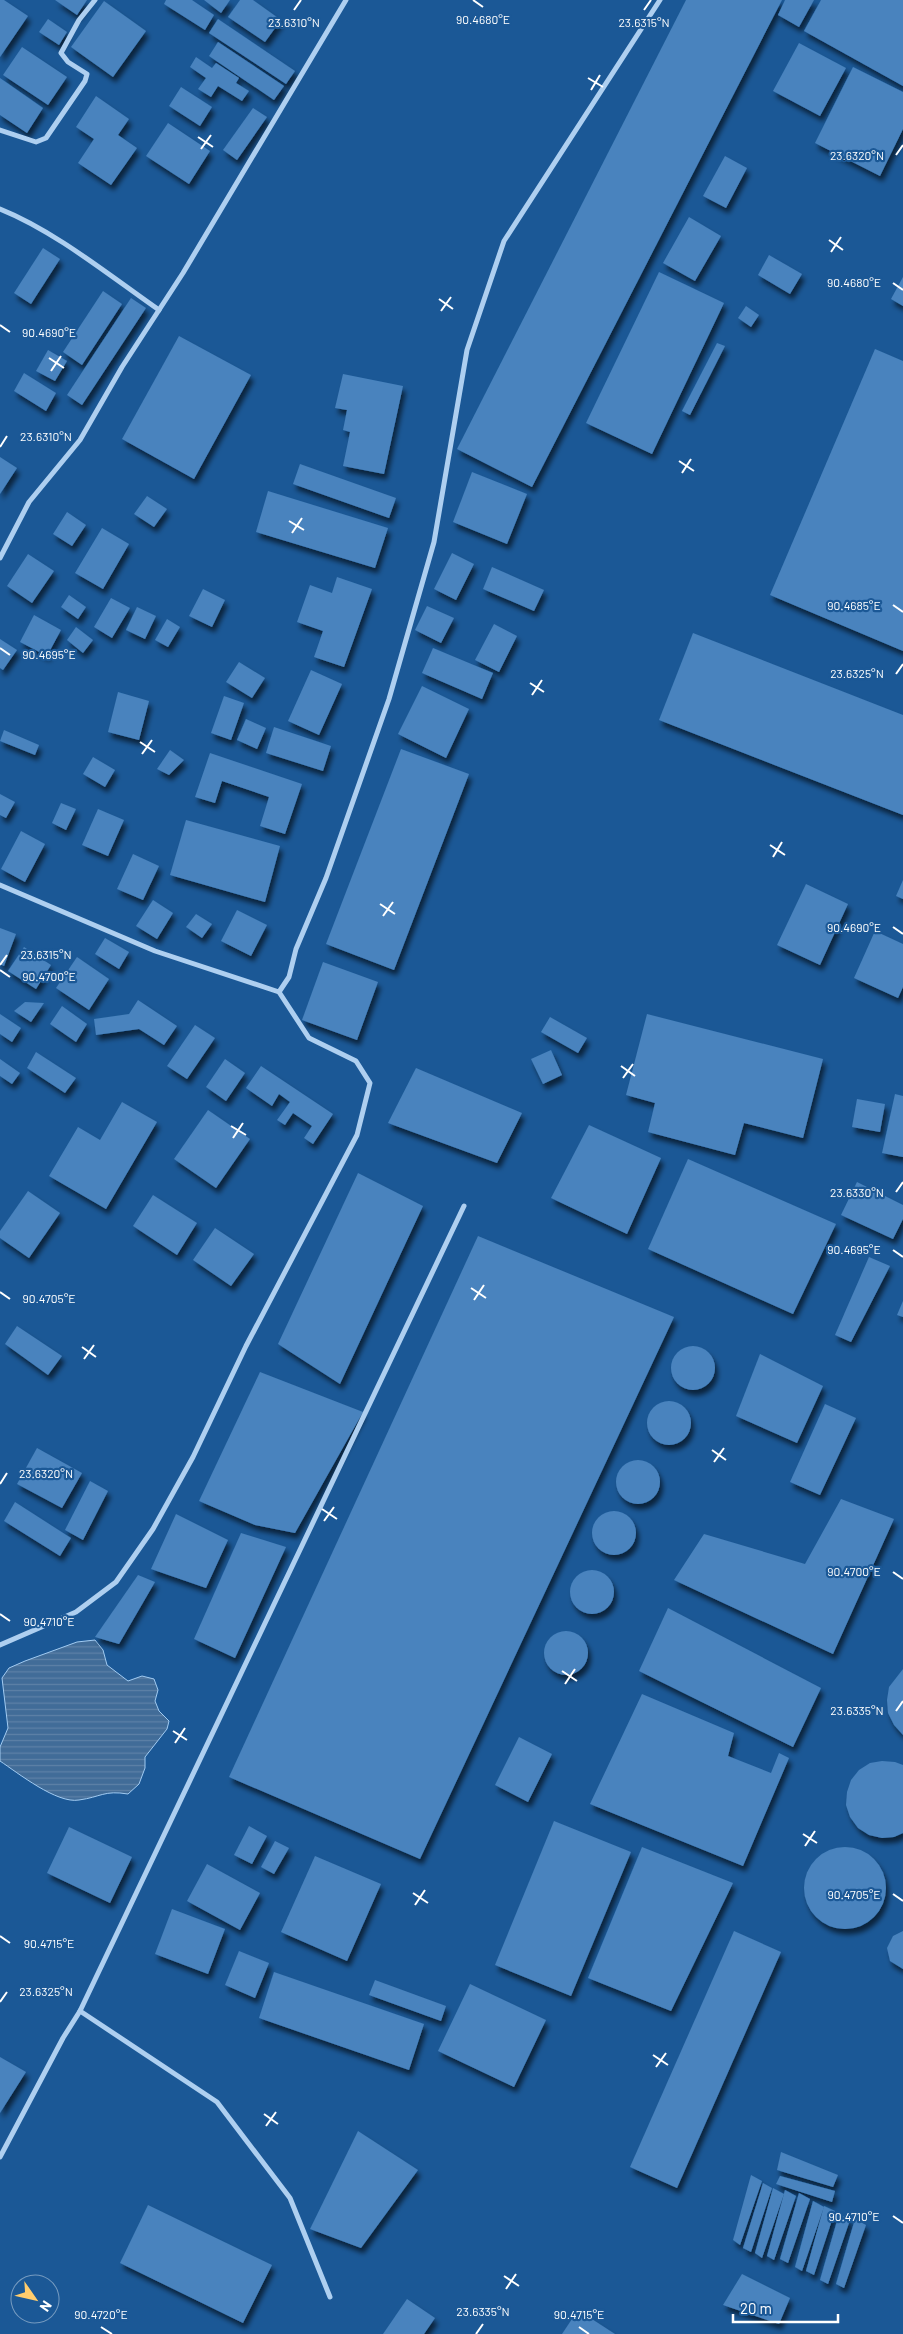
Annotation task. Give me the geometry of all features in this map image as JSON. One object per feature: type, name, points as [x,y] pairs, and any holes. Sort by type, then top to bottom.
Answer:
[{"type":"street","points":[[0,130],[36,142],[46,138],[85,81],[87,74],[68,62],[61,53],[79,20],[95,0]]},
{"type":"street","points":[[0,558],[29,502],[80,440],[122,367],[184,273],[346,0]]},
{"type":"street","points":[[279,992],[289,977],[296,949],[326,878],[390,699],[434,542],[467,350],[504,242],[660,0]]},
{"type":"street","points":[[0,209],[14,214],[73,250],[159,310]]},
{"type":"street","points":[[0,885],[155,951],[279,992],[309,1038],[356,1060],[370,1083],[357,1135],[283,1273],[193,1457],[154,1529],[116,1582],[76,1612],[0,1645]]},
{"type":"street","points":[[0,2157],[63,2038],[80,2011],[464,1206]]},
{"type":"street","points":[[80,2011],[217,2102],[290,2198],[330,2298]]},
{"type":"water","points":[[95,1640],[103,1650],[107,1665],[128,1681],[142,1676],[154,1679],[158,1690],[155,1701],[159,1711],[169,1721],[167,1729],[145,1757],[145,1768],[139,1784],[128,1794],[108,1793],[86,1799],[70,1800],[49,1793],[0,1761],[0,1747],[8,1728],[2,1678],[9,1668],[25,1661],[77,1642]]},
{"type":"building","points":[[0,0],[4,0],[28,16],[0,57]]},
{"type":"building","points":[[55,0],[87,0],[77,15]]},
{"type":"building","points":[[166,0],[192,0],[214,15],[205,30],[164,4]]},
{"type":"building","points":[[204,0],[230,0],[221,13]]},
{"type":"building","points":[[240,0],[253,0],[281,20],[265,42],[228,17]]},
{"type":"building","points":[[686,0],[782,0],[532,487],[457,449]]},
{"type":"building","points":[[785,0],[814,0],[799,27],[778,15]]},
{"type":"building","points":[[821,0],[903,0],[903,86],[804,31]]},
{"type":"building","points":[[104,1],[146,31],[113,77],[71,47]]},
{"type":"building","points":[[48,19],[67,32],[59,45],[39,32]]},
{"type":"building","points":[[218,19],[295,71],[286,84],[209,33]]},
{"type":"building","points":[[218,42],[284,86],[274,100],[209,56]]},
{"type":"building","points":[[799,43],[846,68],[820,116],[773,91]]},
{"type":"building","points":[[22,47],[67,77],[48,105],[3,75]]},
{"type":"building","points":[[196,57],[212,68],[216,63],[239,78],[236,83],[249,91],[242,101],[218,86],[211,97],[198,89],[206,78],[190,67]]},
{"type":"building","points":[[853,67],[903,92],[903,129],[880,176],[815,143]]},
{"type":"building","points":[[0,78],[43,108],[27,133],[0,115]]},
{"type":"building","points":[[181,87],[212,107],[200,126],[169,106]]},
{"type":"building","points":[[96,96],[129,119],[118,135],[137,148],[111,185],[78,163],[94,139],[76,127]]},
{"type":"building","points":[[253,108],[267,117],[237,160],[223,150]]},
{"type":"building","points":[[168,123],[210,151],[189,184],[146,156]]},
{"type":"building","points":[[725,156],[747,168],[726,208],[703,196]]},
{"type":"building","points":[[689,217],[721,236],[695,281],[663,263]]},
{"type":"building","points":[[43,248],[60,259],[31,304],[14,293]]},
{"type":"building","points":[[769,255],[802,274],[790,294],[758,275]]},
{"type":"building","points":[[659,272],[724,303],[652,454],[586,423]]},
{"type":"building","points":[[903,277],[903,306],[891,299]]},
{"type":"building","points":[[103,291],[122,304],[82,365],[63,352]]},
{"type":"building","points":[[131,298],[146,308],[82,405],[67,395]]},
{"type":"building","points":[[746,306],[759,315],[751,327],[738,318]]},
{"type":"building","points":[[179,336],[251,375],[194,479],[122,439]]},
{"type":"building","points":[[717,343],[725,346],[690,415],[682,411]]},
{"type":"building","points":[[875,349],[903,361],[903,651],[770,595]]},
{"type":"building","points":[[48,350],[67,361],[55,381],[36,371]]},
{"type":"building","points":[[24,373],[56,393],[46,411],[14,391]]},
{"type":"building","points":[[343,374],[403,386],[384,474],[343,466],[350,432],[343,430],[347,410],[335,408]]},
{"type":"building","points":[[0,457],[17,468],[0,494]]},
{"type":"building","points":[[300,464],[396,498],[389,518],[293,484]]},
{"type":"building","points":[[472,472],[527,494],[507,544],[453,522]]},
{"type":"building","points":[[268,491],[388,528],[375,568],[256,532]]},
{"type":"building","points":[[147,496],[167,509],[154,527],[134,514]]},
{"type":"building","points":[[67,512],[86,525],[72,546],[53,534]]},
{"type":"building","points":[[102,528],[129,544],[103,589],[75,573]]},
{"type":"building","points":[[452,553],[474,564],[456,600],[434,589]]},
{"type":"building","points":[[28,554],[54,571],[32,603],[7,586]]},
{"type":"building","points":[[492,567],[544,590],[534,611],[483,589]]},
{"type":"building","points":[[337,577],[372,589],[344,667],[314,657],[323,631],[297,622],[310,585],[332,593]]},
{"type":"building","points":[[203,589],[225,600],[212,627],[189,616]]},
{"type":"building","points":[[69,595],[86,607],[78,619],[61,607]]},
{"type":"building","points":[[111,598],[130,608],[112,638],[94,627]]},
{"type":"building","points":[[427,606],[454,618],[441,643],[415,630]]},
{"type":"building","points":[[137,607],[156,616],[145,639],[126,630]]},
{"type":"building","points":[[34,615],[61,630],[47,656],[20,642]]},
{"type":"building","points":[[167,619],[180,627],[168,647],[155,640]]},
{"type":"building","points":[[494,624],[517,636],[499,672],[475,660]]},
{"type":"building","points":[[76,627],[93,640],[83,653],[67,640]]},
{"type":"building","points":[[693,633],[903,715],[903,815],[659,720]]},
{"type":"building","points":[[0,639],[17,650],[3,670],[0,668]]},
{"type":"building","points":[[433,648],[493,673],[482,699],[422,673]]},
{"type":"building","points":[[239,662],[265,678],[252,698],[226,682]]},
{"type":"building","points":[[311,670],[342,684],[319,735],[288,721]]},
{"type":"building","points":[[422,686],[469,709],[446,758],[398,734]]},
{"type":"building","points":[[118,692],[149,701],[139,740],[108,732]]},
{"type":"building","points":[[224,696],[244,703],[231,740],[211,733]]},
{"type":"building","points":[[246,719],[266,728],[257,749],[237,740]]},
{"type":"building","points":[[274,727],[331,746],[323,771],[266,753]]},
{"type":"building","points":[[4,730],[39,745],[35,755],[0,741]]},
{"type":"building","points":[[401,749],[469,774],[394,970],[326,944]]},
{"type":"building","points":[[170,750],[184,760],[169,775],[157,769]]},
{"type":"building","points":[[210,753],[302,784],[285,834],[260,826],[269,797],[222,781],[215,803],[195,797]]},
{"type":"building","points":[[93,757],[115,770],[105,787],[83,774]]},
{"type":"building","points":[[0,794],[15,802],[6,818],[0,815]]},
{"type":"building","points":[[61,803],[76,809],[66,830],[52,823]]},
{"type":"building","points":[[98,809],[124,820],[108,856],[82,845]]},
{"type":"building","points":[[186,820],[280,846],[265,902],[170,875]]},
{"type":"building","points":[[21,831],[45,844],[25,882],[1,869]]},
{"type":"building","points":[[133,854],[159,866],[143,900],[117,889]]},
{"type":"building","points":[[903,880],[903,899],[896,896]]},
{"type":"building","points":[[806,884],[848,904],[820,965],[777,945]]},
{"type":"building","points":[[153,900],[173,913],[157,939],[136,926]]},
{"type":"building","points":[[237,910],[267,925],[251,956],[221,941]]},
{"type":"building","points":[[196,914],[212,924],[202,938],[186,927]]},
{"type":"building","points":[[0,928],[16,934],[4,966],[0,964]]},
{"type":"building","points":[[875,931],[903,944],[903,987],[898,998],[854,978]]},
{"type":"building","points":[[105,938],[129,952],[119,969],[95,954]]},
{"type":"building","points":[[24,947],[51,965],[36,989],[8,971]]},
{"type":"building","points":[[77,957],[109,979],[89,1010],[56,988]]},
{"type":"building","points":[[323,962],[378,982],[357,1040],[302,1020]]},
{"type":"building","points":[[138,1000],[177,1026],[164,1045],[139,1029],[96,1035],[94,1019],[129,1014]]},
{"type":"building","points":[[25,1002],[44,1003],[31,1022],[14,1011]]},
{"type":"building","points":[[62,1006],[87,1024],[76,1042],[50,1024]]},
{"type":"building","points":[[0,1014],[21,1028],[12,1042],[0,1034]]},
{"type":"building","points":[[647,1014],[823,1059],[803,1138],[744,1123],[735,1155],[648,1132],[655,1103],[626,1095]]},
{"type":"building","points":[[550,1017],[587,1038],[578,1053],[541,1032]]},
{"type":"building","points":[[195,1025],[215,1038],[187,1079],[167,1066]]},
{"type":"building","points":[[551,1050],[562,1075],[543,1084],[531,1059]]},
{"type":"building","points":[[36,1052],[76,1078],[65,1093],[27,1068]]},
{"type":"building","points":[[0,1059],[20,1073],[12,1084],[0,1076]]},
{"type":"building","points":[[225,1059],[245,1073],[226,1101],[206,1087]]},
{"type":"building","points":[[261,1066],[333,1114],[313,1144],[304,1138],[312,1126],[293,1113],[285,1125],[277,1120],[290,1102],[279,1094],[272,1106],[246,1088]]},
{"type":"building","points":[[416,1068],[522,1113],[497,1163],[388,1123]]},
{"type":"building","points":[[895,1094],[903,1096],[903,1157],[882,1153]]},
{"type":"building","points":[[857,1099],[885,1104],[880,1132],[852,1127]]},
{"type":"building","points":[[122,1102],[157,1122],[106,1209],[49,1176],[78,1127],[100,1140]]},
{"type":"building","points":[[208,1110],[250,1139],[216,1188],[174,1159]]},
{"type":"building","points":[[589,1125],[661,1158],[627,1234],[551,1198]]},
{"type":"building","points":[[688,1159],[836,1224],[793,1314],[648,1249]]},
{"type":"building","points":[[358,1173],[423,1206],[340,1384],[278,1344]]},
{"type":"building","points":[[857,1182],[903,1205],[903,1219],[893,1239],[841,1215]]},
{"type":"building","points":[[28,1191],[60,1213],[29,1258],[0,1238],[0,1231]]},
{"type":"building","points":[[153,1195],[197,1223],[177,1255],[133,1226]]},
{"type":"building","points":[[215,1228],[254,1254],[231,1286],[193,1260]]},
{"type":"building","points":[[478,1236],[674,1317],[420,1859],[229,1777]]},
{"type":"building","points":[[869,1257],[890,1266],[851,1342],[835,1335]]},
{"type":"building","points":[[903,1301],[903,1317],[897,1315]]},
{"type":"building","points":[[17,1326],[62,1356],[48,1375],[5,1344]]},
{"type":"building","points":[[693,1346],[705,1350],[711,1356],[715,1368],[711,1380],[705,1386],[693,1390],[681,1386],[675,1380],[671,1368],[675,1356],[681,1350]]},
{"type":"building","points":[[760,1354],[823,1386],[797,1443],[736,1416]]},
{"type":"building","points":[[260,1372],[363,1412],[295,1533],[255,1525],[199,1501]]},
{"type":"building","points":[[669,1401],[681,1405],[687,1411],[691,1423],[687,1435],[681,1441],[669,1445],[657,1441],[651,1435],[647,1423],[651,1411],[657,1405]]},
{"type":"building","points":[[825,1404],[856,1418],[820,1495],[790,1482]]},
{"type":"building","points":[[37,1448],[82,1473],[62,1508],[17,1484]]},
{"type":"building","points":[[638,1460],[650,1464],[656,1470],[660,1482],[656,1494],[650,1500],[638,1504],[626,1500],[620,1494],[616,1482],[620,1470],[626,1464]]},
{"type":"building","points":[[90,1481],[108,1491],[83,1540],[65,1530]]},
{"type":"building","points":[[841,1499],[894,1519],[833,1654],[674,1580],[704,1534],[805,1564]]},
{"type":"building","points":[[15,1502],[71,1538],[60,1556],[4,1521]]},
{"type":"building","points":[[614,1511],[626,1515],[632,1521],[636,1533],[632,1545],[626,1551],[614,1555],[602,1551],[596,1545],[592,1533],[596,1521],[602,1515]]},
{"type":"building","points":[[176,1514],[228,1540],[206,1588],[151,1569]]},
{"type":"building","points":[[241,1533],[286,1547],[235,1658],[194,1639]]},
{"type":"building","points":[[592,1570],[604,1574],[610,1580],[614,1592],[610,1604],[604,1610],[592,1614],[580,1610],[574,1604],[570,1592],[574,1580],[580,1574]]},
{"type":"building","points":[[138,1575],[155,1582],[119,1644],[95,1637]]},
{"type":"building","points":[[668,1608],[821,1688],[793,1747],[639,1671]]},
{"type":"building","points":[[566,1631],[578,1635],[584,1641],[588,1653],[584,1665],[578,1671],[566,1675],[554,1671],[548,1665],[544,1653],[548,1641],[554,1635]]},
{"type":"building","points":[[903,1669],[903,1735],[894,1725],[888,1713],[887,1700],[889,1687]]},
{"type":"building","points":[[642,1694],[734,1733],[728,1756],[771,1773],[779,1753],[789,1758],[743,1866],[590,1804]]},
{"type":"building","points":[[519,1737],[552,1754],[528,1802],[495,1785]]},
{"type":"building","points":[[882,1761],[903,1765],[903,1833],[894,1837],[882,1838],[869,1835],[858,1828],[850,1817],[846,1805],[847,1792],[851,1780],[859,1770],[870,1763]]},
{"type":"building","points":[[554,1821],[631,1852],[571,1996],[495,1965]]},
{"type":"building","points":[[249,1826],[267,1836],[252,1864],[234,1855]]},
{"type":"building","points":[[69,1827],[132,1857],[110,1903],[47,1873]]},
{"type":"building","points":[[275,1841],[289,1848],[274,1874],[261,1867]]},
{"type":"building","points":[[642,1847],[733,1883],[671,2011],[588,1978]]},
{"type":"building","points":[[845,1847],[861,1850],[874,1859],[883,1872],[886,1888],[883,1904],[874,1917],[861,1926],[845,1929],[829,1926],[816,1917],[807,1904],[804,1888],[807,1872],[816,1859],[829,1850]]},
{"type":"building","points":[[315,1856],[381,1884],[347,1961],[281,1932]]},
{"type":"building","points":[[207,1864],[260,1893],[240,1930],[187,1901]]},
{"type":"building","points":[[172,1909],[225,1929],[208,1974],[155,1954]]},
{"type":"building","points":[[734,1931],[781,1952],[677,2188],[630,2167]]},
{"type":"building","points":[[903,1931],[903,1969],[890,1961],[887,1948],[893,1936]]},
{"type":"building","points":[[239,1951],[269,1963],[255,1998],[225,1985]]},
{"type":"building","points":[[274,1972],[424,2024],[409,2070],[259,2018]]},
{"type":"building","points":[[375,1980],[446,2006],[441,2021],[369,1995]]},
{"type":"building","points":[[470,1984],[546,2020],[514,2087],[438,2051]]},
{"type":"building","points":[[0,2057],[26,2072],[0,2113]]},
{"type":"building","points":[[358,2131],[418,2170],[361,2248],[310,2229]]},
{"type":"building","points":[[781,2152],[838,2175],[833,2187],[777,2170]]},
{"type":"building","points":[[751,2175],[762,2181],[740,2245],[733,2240]]},
{"type":"building","points":[[780,2176],[835,2191],[832,2202],[776,2184]]},
{"type":"building","points":[[763,2183],[772,2188],[751,2252],[743,2248]]},
{"type":"building","points":[[773,2188],[784,2194],[762,2258],[755,2253]]},
{"type":"building","points":[[785,2190],[796,2196],[774,2260],[767,2256]]},
{"type":"building","points":[[799,2193],[810,2199],[788,2263],[780,2259]]},
{"type":"building","points":[[813,2201],[824,2207],[802,2271],[795,2267]]},
{"type":"building","points":[[148,2205],[272,2265],[243,2323],[120,2263]]},
{"type":"building","points":[[824,2206],[835,2211],[814,2275],[806,2271]]},
{"type":"building","points":[[839,2214],[850,2220],[828,2284],[820,2280]]},
{"type":"building","points":[[855,2219],[866,2225],[844,2288],[836,2284]]},
{"type":"building","points":[[742,2274],[790,2298],[779,2324],[723,2305]]},
{"type":"building","points":[[407,2299],[435,2318],[424,2334],[383,2334]]},
{"type":"building","points":[[578,2310],[615,2334],[562,2334]]}]
